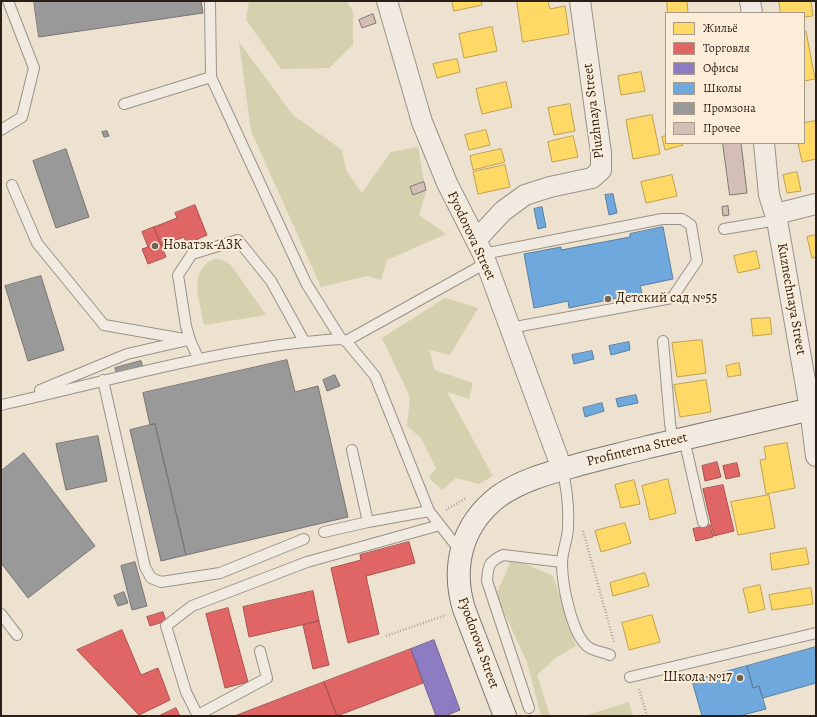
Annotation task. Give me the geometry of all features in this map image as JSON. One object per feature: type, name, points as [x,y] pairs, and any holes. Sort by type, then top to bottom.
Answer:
[{"type":"main road","name":"Profinterna Street","points":[[473,524],[498,497],[511,488],[526,481],[562,469],[678,440],[813,409]]},
{"type":"main road","name":"Fyodorova Street","points":[[473,524],[461,552],[458,578],[459,593],[502,714]]},
{"type":"street","name":"Fyodorova Street","points":[[387,1],[422,122],[447,183],[481,252],[562,469]]},
{"type":"street","name":"Pluzhnaya Street","points":[[481,252],[503,211],[525,195],[550,187],[592,178],[601,170],[601,154],[580,1]]},
{"type":"street","points":[[750,1],[752,12]]},
{"type":"street","name":"Kuznechnaya Street","points":[[764,144],[769,195],[776,217],[813,409],[816,456]]},
{"type":"street","points":[[776,217],[816,204]]},
{"type":"lane","points":[[1,130],[22,117],[34,68],[8,1]]},
{"type":"lane","points":[[210,1],[211,77],[306,283],[343,340],[375,376],[429,511],[461,552]]},
{"type":"lane","points":[[124,104],[211,77]]},
{"type":"lane","points":[[12,185],[37,243],[104,325],[190,340]]},
{"type":"lane","points":[[724,229],[776,217]]},
{"type":"lane","points":[[6,404],[198,358],[304,341],[343,340],[481,252],[662,219],[682,219],[691,226],[697,261],[672,298],[510,328]]},
{"type":"lane","points":[[198,358],[186,326],[178,275],[192,254],[238,240],[271,281],[304,341]]},
{"type":"lane","points":[[6,404],[128,354],[190,340]]},
{"type":"lane","points":[[663,341],[670,423],[678,440],[703,522]]},
{"type":"lane","points":[[103,380],[145,567],[151,578],[161,582],[220,573],[304,539]]},
{"type":"lane","points":[[352,450],[368,522]]},
{"type":"lane","points":[[562,469],[568,492],[568,528],[562,562],[564,588],[570,614],[578,634],[588,647],[613,652]]},
{"type":"lane","points":[[324,532],[429,511]]},
{"type":"lane","points":[[260,651],[267,678],[198,716],[186,692],[166,626],[192,606],[306,562],[440,525]]},
{"type":"lane","points":[[529,708],[487,581],[488,566],[495,558],[502,555],[562,562]]},
{"type":"lane","points":[[1,614],[17,634]]},
{"type":"lane","points":[[630,677],[816,633]]},
{"type":"path","points":[[582,528],[613,652]]},
{"type":"path","points":[[386,636],[464,609]]},
{"type":"path","points":[[630,677],[638,684],[646,716]]},
{"type":"shaded area","points":[[249,1],[347,1],[353,12],[353,45],[329,68],[281,69],[246,20]]},
{"type":"shaded area","points":[[239,42],[293,115],[342,150],[346,170],[362,193],[391,152],[418,147],[426,192],[419,215],[446,234],[387,260],[381,280],[367,276],[321,287],[251,131]]},
{"type":"shaded area","points":[[214,259],[223,260],[231,265],[266,315],[204,325],[198,297],[198,279],[200,271],[206,264]]},
{"type":"shaded area","points":[[445,298],[478,308],[450,355],[429,350],[435,370],[473,383],[469,399],[447,392],[493,476],[479,484],[456,478],[442,490],[429,478],[436,468],[421,438],[407,426],[410,397],[382,338]]},
{"type":"shaded area","points":[[512,558],[553,576],[576,646],[557,657],[537,675],[550,716],[541,716],[527,662],[496,595]]},
{"type":"shaded area","points":[[629,702],[633,716],[584,716]]},
{"type":"building: Жильё","points":[[452,1],[481,1],[482,5],[454,11]]},
{"type":"building: Жильё","points":[[517,1],[548,1],[550,9],[565,6],[569,34],[523,42]]},
{"type":"building: Жильё","points":[[667,1],[687,1],[688,12],[668,12]]},
{"type":"building: Жильё","points":[[779,1],[811,1],[813,16],[805,17],[805,12],[781,12]]},
{"type":"building: Жильё","points":[[492,27],[497,51],[464,58],[459,34]]},
{"type":"building: Жильё","points":[[805,31],[806,31],[815,79],[805,81]]},
{"type":"building: Жильё","points":[[457,59],[460,72],[437,78],[433,64]]},
{"type":"building: Жильё","points":[[641,72],[645,91],[621,95],[618,76]]},
{"type":"building: Жильё","points":[[506,82],[512,107],[482,114],[476,89]]},
{"type":"building: Жильё","points":[[570,104],[575,131],[554,135],[548,108]]},
{"type":"building: Жильё","points":[[652,115],[660,154],[633,159],[626,120]]},
{"type":"building: Жильё","points":[[816,121],[816,159],[802,162],[798,144],[805,144],[805,123]]},
{"type":"building: Жильё","points":[[486,130],[490,145],[469,150],[465,135]]},
{"type":"building: Жильё","points":[[573,136],[578,157],[552,162],[548,142]]},
{"type":"building: Жильё","points":[[665,136],[665,144],[683,145],[665,150],[662,137]]},
{"type":"building: Жильё","points":[[501,149],[505,162],[473,170],[470,156]]},
{"type":"building: Жильё","points":[[505,165],[510,187],[478,194],[473,172]]},
{"type":"building: Жильё","points":[[797,172],[801,191],[787,193],[783,175]]},
{"type":"building: Жильё","points":[[672,175],[677,196],[646,203],[641,182]]},
{"type":"building: Жильё","points":[[816,235],[816,257],[812,258],[807,237]]},
{"type":"building: Жильё","points":[[756,251],[760,268],[738,273],[734,256]]},
{"type":"building: Жильё","points":[[770,318],[772,334],[753,336],[751,319]]},
{"type":"building: Жильё","points":[[702,340],[706,373],[677,377],[672,343]]},
{"type":"building: Жильё","points":[[739,363],[741,375],[728,377],[726,366]]},
{"type":"building: Жильё","points":[[706,380],[711,412],[680,417],[674,385]]},
{"type":"building: Жильё","points":[[787,443],[795,488],[766,494],[760,460],[766,459],[764,447]]},
{"type":"building: Жильё","points":[[668,479],[676,513],[650,520],[642,486]]},
{"type":"building: Жильё","points":[[634,480],[640,504],[621,508],[615,485]]},
{"type":"building: Жильё","points":[[769,495],[775,528],[738,535],[731,502]]},
{"type":"building: Жильё","points":[[625,523],[631,543],[601,552],[595,531]]},
{"type":"building: Жильё","points":[[806,548],[809,564],[772,570],[770,554]]},
{"type":"building: Жильё","points":[[645,573],[649,586],[613,596],[610,583]]},
{"type":"building: Жильё","points":[[760,585],[765,609],[749,613],[743,589]]},
{"type":"building: Жильё","points":[[811,588],[813,604],[772,610],[769,595]]},
{"type":"building: Жильё","points":[[652,615],[660,642],[629,650],[622,623]]},
{"type":"building: Торговля","points":[[195,205],[207,235],[187,244],[184,237],[161,246],[154,227],[177,218],[175,213]]},
{"type":"building: Торговля","points":[[154,227],[166,257],[148,264],[142,249],[148,247],[142,232]]},
{"type":"building: Торговля","points":[[717,462],[721,477],[705,481],[702,466]]},
{"type":"building: Торговля","points":[[737,463],[740,476],[726,479],[723,466]]},
{"type":"building: Торговля","points":[[723,485],[734,531],[714,536],[703,489]]},
{"type":"building: Торговля","points":[[710,525],[713,537],[696,541],[693,529]]},
{"type":"building: Торговля","points":[[409,542],[415,563],[366,576],[379,634],[348,643],[331,568],[361,560],[360,555]]},
{"type":"building: Торговля","points":[[313,591],[319,621],[249,637],[243,607]]},
{"type":"building: Торговля","points":[[228,608],[248,682],[225,688],[206,614]]},
{"type":"building: Торговля","points":[[163,612],[166,621],[150,626],[147,617]]},
{"type":"building: Торговля","points":[[319,621],[329,665],[313,669],[303,625]]},
{"type":"building: Торговля","points":[[122,630],[141,675],[158,668],[170,700],[139,715],[77,650]]},
{"type":"building: Торговля","points":[[411,649],[423,683],[337,716],[324,682]]},
{"type":"building: Торговля","points":[[324,682],[337,716],[235,716]]},
{"type":"building: Торговля","points":[[176,708],[180,716],[159,716]]},
{"type":"building: Офисы","points":[[434,640],[460,710],[445,716],[436,716],[411,649]]},
{"type":"building: Школы","points":[[613,194],[617,213],[609,215],[605,195]]},
{"type":"building: Школы","points":[[542,207],[546,227],[538,229],[534,209]]},
{"type":"building: Школы","points":[[663,227],[673,279],[640,286],[642,293],[569,308],[568,301],[534,308],[524,254],[561,247],[561,250],[630,237],[630,234]]},
{"type":"building: Школы","points":[[629,342],[630,350],[611,355],[609,346]]},
{"type":"building: Школы","points":[[592,351],[594,359],[574,364],[572,355]]},
{"type":"building: Школы","points":[[636,395],[638,403],[618,407],[616,399]]},
{"type":"building: Школы","points":[[602,403],[604,411],[585,417],[583,408]]},
{"type":"building: Школы","points":[[816,647],[816,683],[763,698],[759,686],[753,688],[747,666]]},
{"type":"building: Школы","points":[[747,666],[753,688],[759,686],[766,709],[739,716],[702,716],[692,681]]},
{"type":"building: Промзона","points":[[34,1],[201,1],[203,13],[39,37]]},
{"type":"building: Промзона","points":[[107,131],[109,136],[104,137],[102,132]]},
{"type":"building: Промзона","points":[[66,149],[89,217],[56,228],[33,161]]},
{"type":"building: Промзона","points":[[41,276],[64,350],[28,361],[5,286]]},
{"type":"building: Промзона","points":[[287,360],[295,392],[318,386],[348,517],[186,555],[155,424],[150,425],[143,393]]},
{"type":"building: Промзона","points":[[141,361],[143,368],[117,375],[115,368]]},
{"type":"building: Промзона","points":[[335,375],[340,386],[327,391],[323,380]]},
{"type":"building: Промзона","points":[[155,424],[186,555],[161,561],[130,430]]},
{"type":"building: Промзона","points":[[98,436],[107,481],[66,490],[56,444]]},
{"type":"building: Промзона","points":[[24,453],[95,546],[28,598],[1,563],[1,471]]},
{"type":"building: Промзона","points":[[135,562],[147,606],[132,610],[121,566]]},
{"type":"building: Промзона","points":[[124,592],[128,603],[118,606],[114,596]]},
{"type":"building: Прочее","points":[[373,14],[376,23],[362,28],[359,20]]},
{"type":"building: Прочее","points":[[723,144],[741,144],[747,193],[730,195]]},
{"type":"building: Прочее","points":[[424,182],[426,190],[413,195],[410,187]]},
{"type":"building: Прочее","points":[[728,206],[729,215],[723,216],[722,207]]},
{"type":"place","name":"Новатэк-АЗК","points":[[155,246]]},
{"type":"place","name":"Детский сад №55","points":[[608,299]]},
{"type":"place","name":"Школа №17","points":[[740,678]]}]
